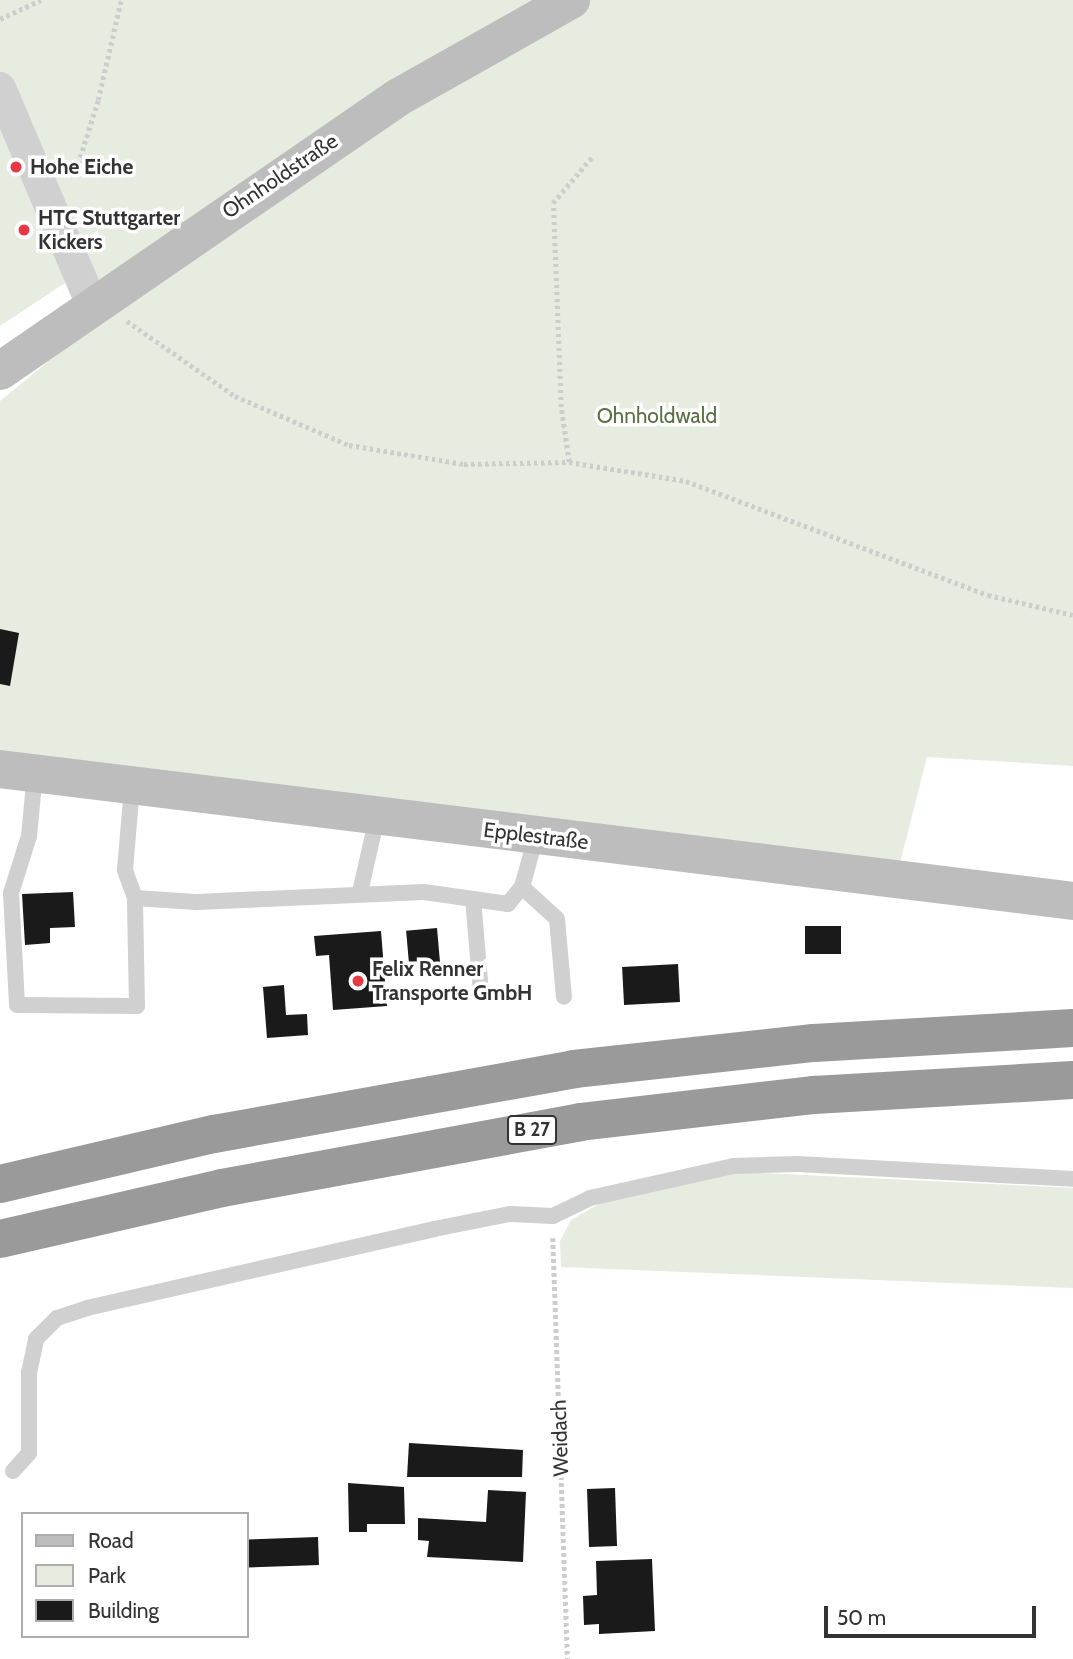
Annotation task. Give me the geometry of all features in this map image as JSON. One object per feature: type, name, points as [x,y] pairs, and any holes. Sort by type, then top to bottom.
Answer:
[{"type":"highway","points":[[0,1184],[214,1134],[574,1069],[814,1043],[1073,1028]]},
{"type":"highway","name":"B 27","points":[[0,1239],[222,1188],[580,1122],[801,1096],[1073,1080]]},
{"type":"main road","name":"Ohnholdstraße","points":[[0,371],[95,302],[397,98],[571,0]]},
{"type":"main road","name":"Epplestraße","points":[[18,771],[1073,901]]},
{"type":"street","points":[[0,88],[48,205],[95,302]]},
{"type":"lane","points":[[18,771],[29,836],[11,893],[17,1006],[137,1006],[135,898],[125,870],[132,786]]},
{"type":"lane","points":[[360,892],[377,817]]},
{"type":"lane","points":[[135,898],[196,902],[360,892],[424,892],[508,904],[522,887],[536,836]]},
{"type":"lane","points":[[522,887],[557,919],[564,997]]},
{"type":"lane","points":[[473,899],[481,992]]},
{"type":"lane","points":[[13,1471],[29,1453],[29,1373],[37,1339],[57,1318],[87,1308],[434,1228],[510,1214],[552,1216],[590,1198],[733,1166],[798,1164],[1073,1179]]},
{"type":"path","points":[[0,19],[41,0]]},
{"type":"path","points":[[48,205],[78,164],[98,100],[121,0]]},
{"type":"path","points":[[569,462],[561,407],[553,204],[592,157]]},
{"type":"path","points":[[95,302],[235,396],[349,445],[464,464],[569,462],[686,481],[988,595],[1073,615]]},
{"type":"path","name":"Weidach","points":[[552,1216],[568,1659]]},
{"type":"green space","name":"Ohnholdwald","points":[[0,0],[1073,0],[1073,766],[927,757],[900,863],[0,752],[0,401],[106,314],[17,111],[65,283],[0,326]]},
{"type":"green space","points":[[739,1172],[1073,1188],[1073,1288],[561,1267],[560,1241],[571,1220],[600,1203]]},
{"type":"building","points":[[0,629],[19,633],[10,686],[0,684]]},
{"type":"building","points":[[73,892],[75,927],[50,928],[50,943],[25,945],[22,894]]},
{"type":"building","points":[[805,926],[841,926],[841,954],[805,954]]},
{"type":"building","points":[[437,928],[440,965],[409,968],[406,931]]},
{"type":"building","name":"Felix Renner Transporte GmbH","points":[[381,931],[387,1006],[333,1010],[329,955],[316,956],[314,936]]},
{"type":"building","points":[[678,964],[680,1002],[624,1005],[622,967]]},
{"type":"building","points":[[284,985],[286,1015],[307,1014],[308,1035],[267,1038],[263,987]]},
{"type":"building","points":[[409,1443],[523,1450],[522,1477],[407,1477]]},
{"type":"building","points":[[348,1483],[404,1487],[405,1524],[367,1524],[367,1532],[349,1532]]},
{"type":"building","points":[[615,1488],[617,1546],[589,1547],[587,1489]]},
{"type":"building","points":[[488,1490],[526,1492],[523,1562],[427,1557],[429,1541],[418,1540],[418,1518],[486,1522]]},
{"type":"building","points":[[318,1537],[319,1565],[248,1567],[248,1539]]},
{"type":"building","points":[[652,1559],[655,1631],[599,1634],[599,1624],[584,1625],[583,1596],[597,1595],[596,1561]]},
{"type":"place","name":"Hohe Eiche","points":[[16,167]]},
{"type":"place","name":"HTC Stuttgarter Kickers","points":[[24,230]]},
{"type":"place","name":"Felix Renner Transporte GmbH","points":[[358,981]]}]
